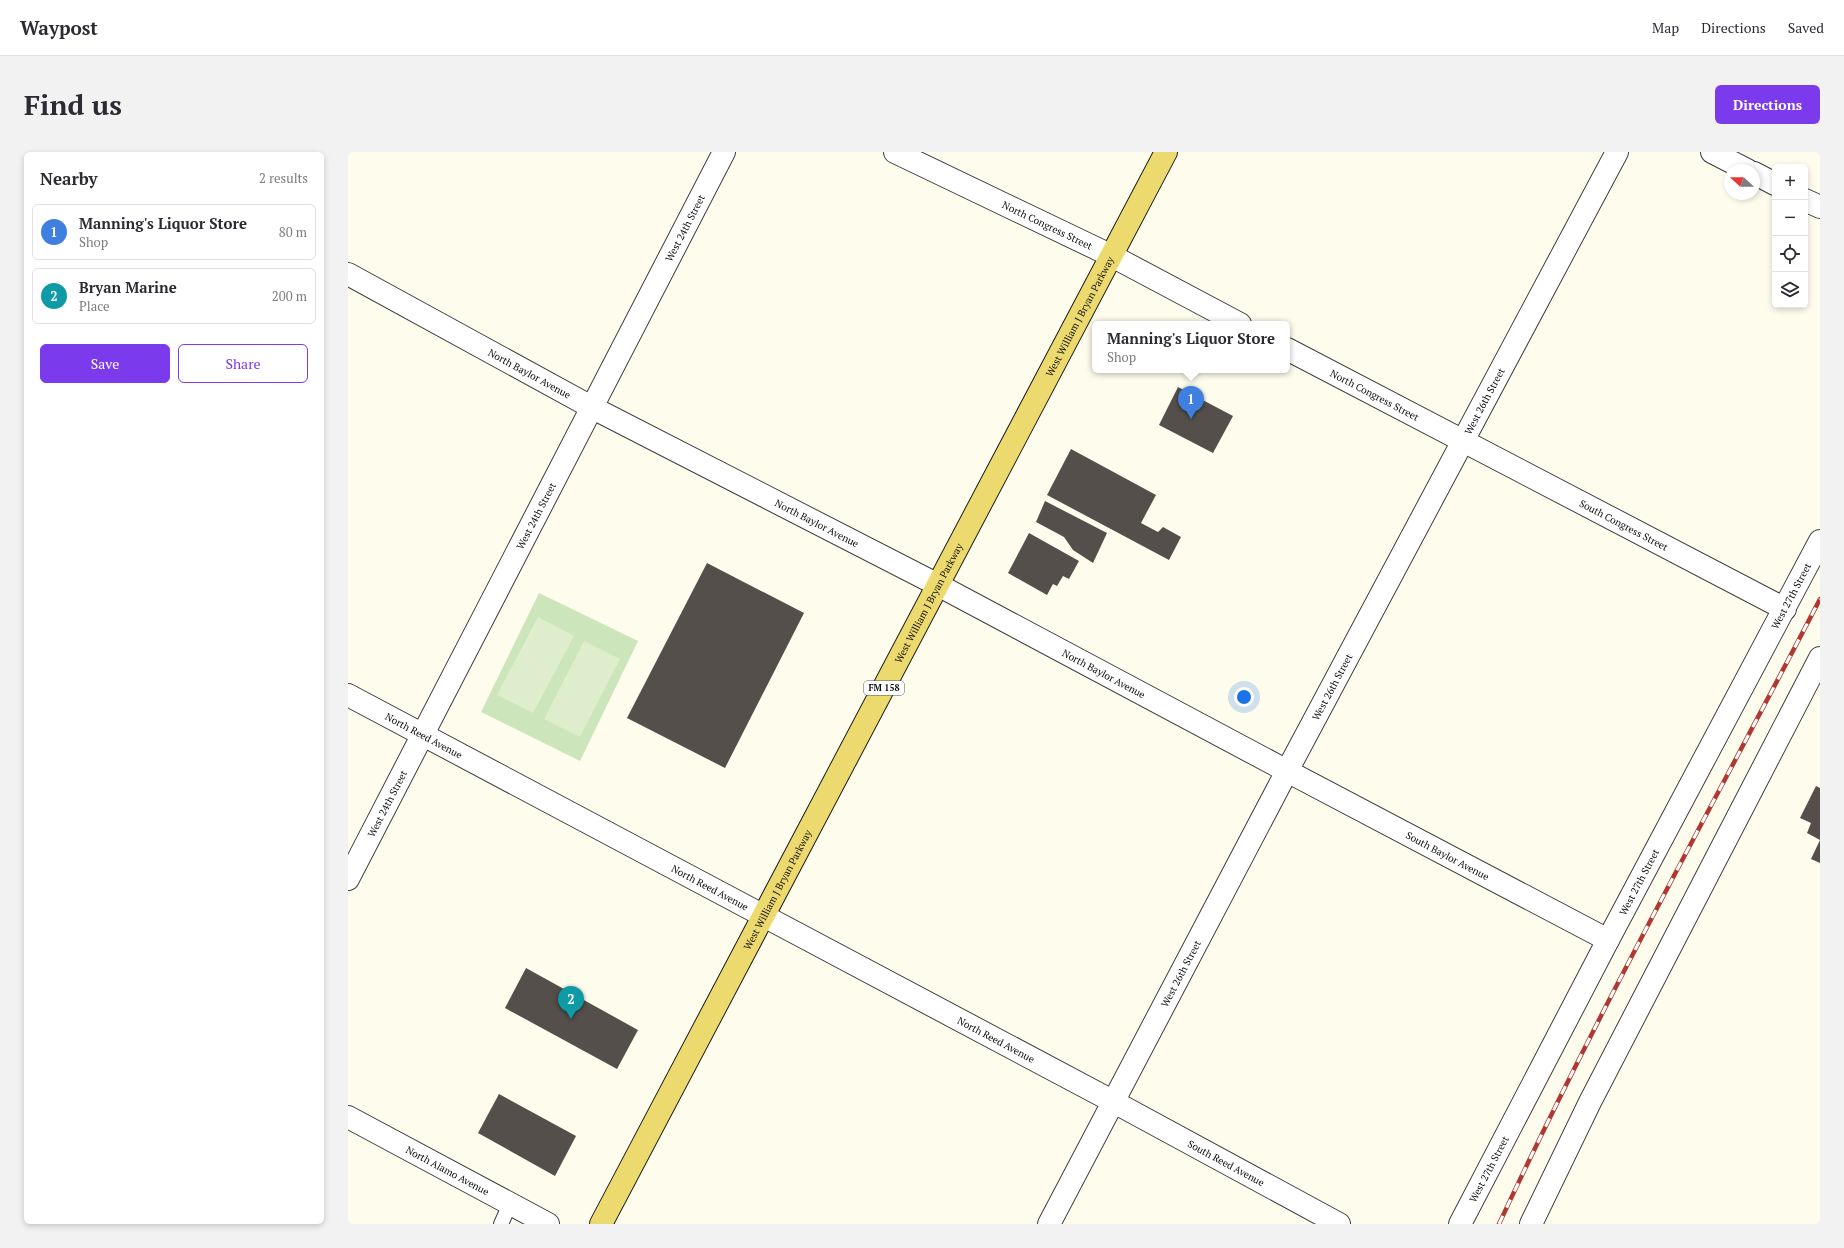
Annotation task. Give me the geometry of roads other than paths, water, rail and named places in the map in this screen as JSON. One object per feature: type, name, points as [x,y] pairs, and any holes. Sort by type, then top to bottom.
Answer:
[{"type":"main road","name":"West William J Bryan Parkway","points":[[601,1224],[1166,152]]},
{"type":"street","name":"West 24th Street","points":[[348,879],[593,408],[724,152]]},
{"type":"street","name":"North Congress Street","points":[[895,152],[1112,256],[1234,321]]},
{"type":"street","name":"West 26th Street","points":[[1049,1224],[1287,771],[1617,152]]},
{"type":"street","points":[[1712,152],[1735,164]]},
{"type":"street","points":[[1760,176],[1772,182]]},
{"type":"street","points":[[1808,201],[1820,207]]},
{"type":"street","name":"North Baylor Avenue","points":[[348,274],[593,408],[938,585],[1287,771]]},
{"type":"street","name":"North Congress Street","points":[[1290,351],[1462,441]]},
{"type":"street","name":"South Congress Street","points":[[1462,441],[1785,609]]},
{"type":"street","name":"West 27th Street","points":[[1460,1224],[1608,940],[1820,541]]},
{"type":"street","points":[[1531,1224],[1590,1102],[1820,658]]},
{"type":"street","name":"North Reed Avenue","points":[[348,696],[1114,1102]]},
{"type":"street","name":"South Baylor Avenue","points":[[1287,771],[1608,940]]},
{"type":"street","name":"South Reed Avenue","points":[[1114,1102],[1339,1224]]},
{"type":"street","name":"North Alamo Avenue","points":[[348,1117],[548,1224]]},
{"type":"lane","points":[[501,1224],[510,1204]]},
{"type":"railway","points":[[1499,1224],[1616,987],[1820,599]]},
{"type":"place","name":"Manning's Liquor Store","points":[[1191,419]]},
{"type":"place","name":"Bryan Marine","points":[[571,1019]]}]
